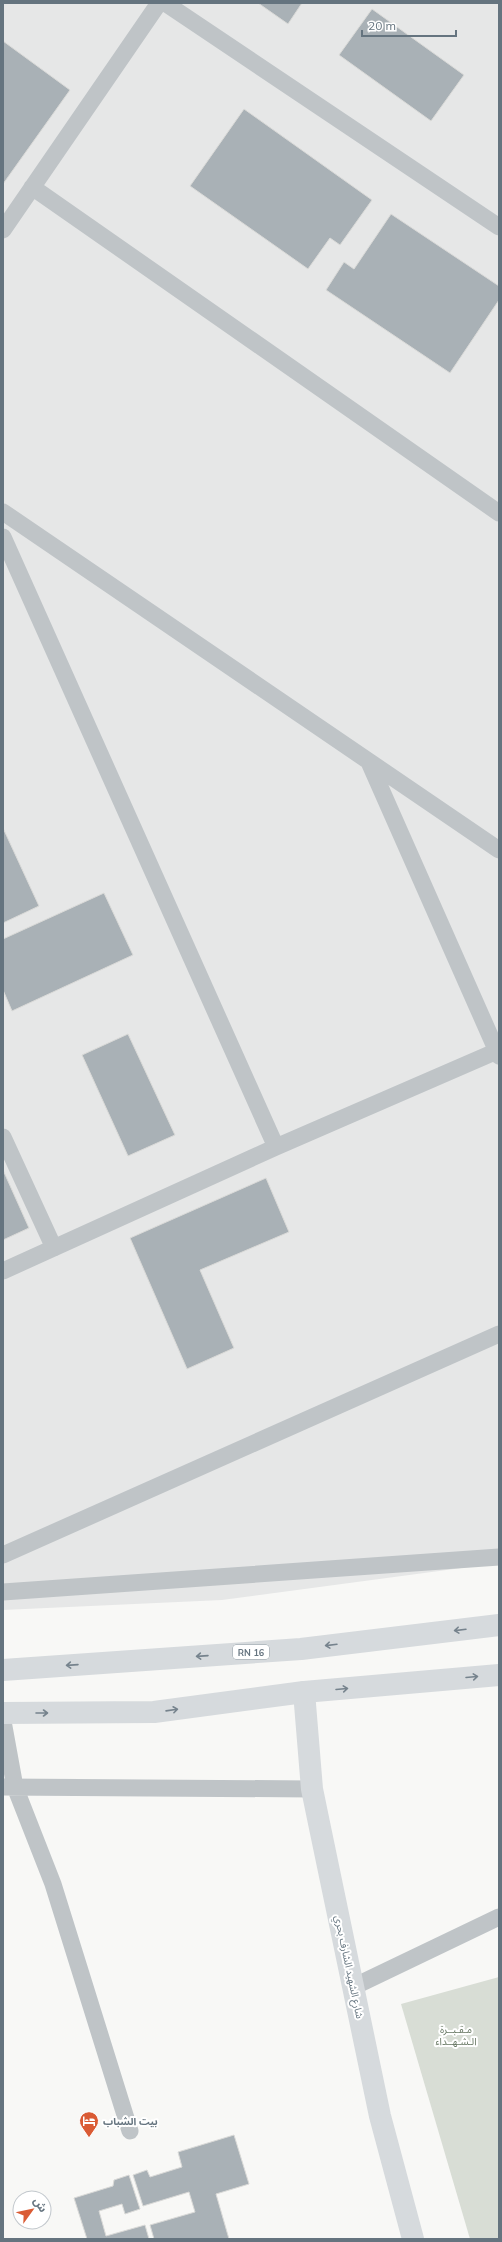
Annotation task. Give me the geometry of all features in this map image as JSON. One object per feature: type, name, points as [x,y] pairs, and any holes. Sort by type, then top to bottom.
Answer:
[{"type":"main road","name":"RN 16","points":[[3,1670],[301,1648],[499,1625]]},
{"type":"main road","points":[[3,1713],[154,1712],[304,1692],[499,1675]]},
{"type":"main road","name":"شارع الشهيد الشارف بحري","points":[[304,1692],[312,1789],[380,2116],[413,2239]]},
{"type":"lane","points":[[3,230],[159,3]]},
{"type":"lane","points":[[165,3],[499,227]]},
{"type":"lane","points":[[32,187],[499,513]]},
{"type":"lane","points":[[3,512],[499,850]]},
{"type":"lane","points":[[3,537],[276,1147]]},
{"type":"lane","points":[[3,1271],[276,1147],[498,1053],[369,762]]},
{"type":"lane","points":[[3,1137],[54,1248]]},
{"type":"lane","points":[[3,1555],[499,1334]]},
{"type":"lane","points":[[3,1592],[499,1556]]},
{"type":"lane","points":[[3,1721],[9,1787],[53,1884],[130,2131]]},
{"type":"lane","points":[[9,1787],[312,1789]]},
{"type":"lane","points":[[353,1988],[499,1917]]},
{"type":"shaded area","points":[[3,3],[499,3],[499,1563],[222,1600],[3,1610]]},
{"type":"green space","name":"مـقـبــرة الـشـهــداء","points":[[499,1977],[499,2239],[470,2239],[401,2004]]},
{"type":"building","points":[[258,3],[302,3],[288,24]]},
{"type":"building","points":[[372,9],[464,75],[431,121],[339,55]]},
{"type":"building","points":[[3,41],[70,90],[3,184]]},
{"type":"building","points":[[244,109],[372,200],[340,245],[330,238],[308,269],[190,186]]},
{"type":"building","points":[[391,214],[499,286],[499,300],[450,373],[326,290],[344,262],[354,269]]},
{"type":"building","points":[[3,828],[39,906],[3,923]]},
{"type":"building","points":[[104,893],[133,955],[12,1011],[3,990],[3,939]]},
{"type":"building","points":[[128,1034],[175,1135],[128,1156],[82,1055]]},
{"type":"building","points":[[3,1170],[29,1228],[3,1240]]},
{"type":"building","points":[[266,1178],[289,1232],[200,1270],[234,1348],[187,1369],[130,1238]]},
{"type":"building","points":[[234,2135],[249,2184],[216,2194],[229,2239],[154,2239],[150,2225],[195,2212],[189,2192],[143,2206],[133,2175],[147,2170],[150,2177],[182,2167],[178,2152]]},
{"type":"building","points":[[129,2175],[140,2209],[125,2214],[122,2204],[99,2211],[106,2236],[145,2225],[149,2239],[87,2239],[74,2198],[113,2186],[114,2180]]},
{"type":"place","name":"بيت الشباب","points":[[89,2138]]}]
